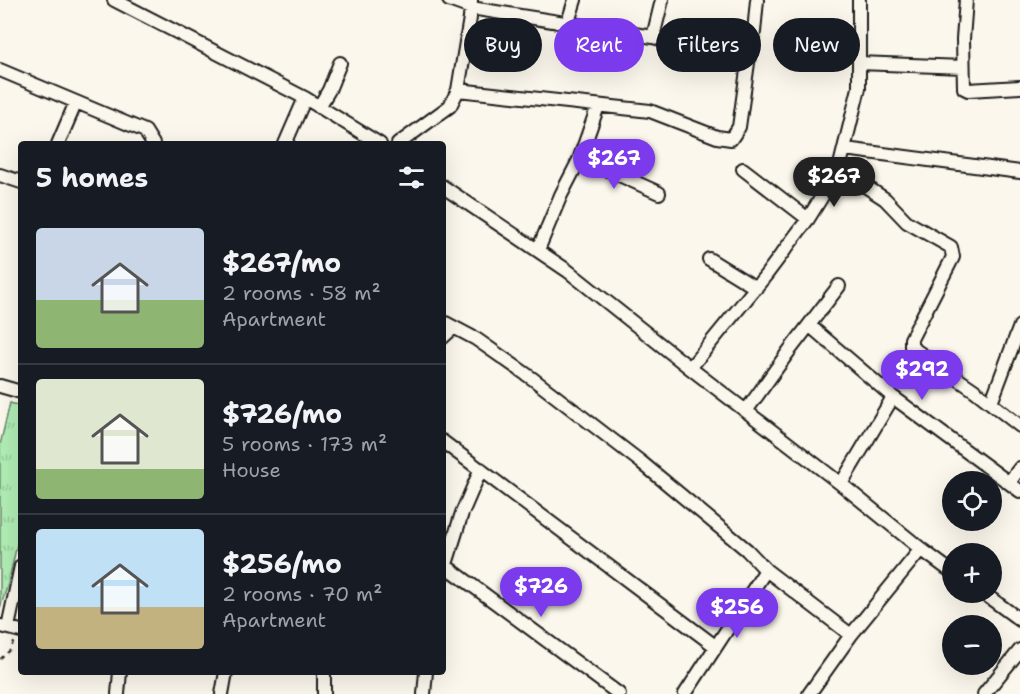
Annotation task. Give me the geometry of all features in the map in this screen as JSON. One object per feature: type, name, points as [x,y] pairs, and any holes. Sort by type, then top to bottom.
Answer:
[{"type":"street","points":[[114,0],[305,98],[375,141]]},
{"type":"street","points":[[449,0],[554,21]]},
{"type":"street","points":[[569,18],[575,0]]},
{"type":"street","points":[[653,37],[662,0]]},
{"type":"street","points":[[755,18],[757,0]]},
{"type":"street","points":[[859,0],[859,18]]},
{"type":"street","points":[[966,0],[964,88],[968,90],[1020,87]]},
{"type":"street","points":[[402,141],[450,105],[458,90],[471,4]]},
{"type":"street","points":[[644,36],[656,38]]},
{"type":"street","points":[[319,107],[340,63]]},
{"type":"street","points":[[860,63],[963,67]]},
{"type":"street","points":[[0,70],[145,131],[151,141]]},
{"type":"street","points":[[458,90],[650,111],[717,137],[731,139],[739,127],[747,72]]},
{"type":"street","points":[[690,368],[756,288],[808,219],[840,169],[859,88],[859,72]]},
{"type":"street","points":[[286,141],[305,98]]},
{"type":"street","points":[[59,141],[76,102]]},
{"type":"street","points":[[538,250],[561,195],[579,160],[598,105]]},
{"type":"street","points":[[845,150],[1020,172]]},
{"type":"street","points":[[579,160],[604,168],[659,193]]},
{"type":"street","points":[[743,169],[808,219]]},
{"type":"street","points":[[840,169],[885,199],[907,222],[951,247],[953,257],[910,339],[911,347],[1020,426]]},
{"type":"street","points":[[0,175],[18,181]]},
{"type":"street","points":[[446,189],[568,271],[942,565]]},
{"type":"street","points":[[709,259],[756,288]]},
{"type":"street","points":[[746,411],[839,286]]},
{"type":"street","points":[[446,324],[476,339],[533,379],[641,462],[739,543],[766,570],[851,634]]},
{"type":"street","points":[[810,325],[892,397],[953,443],[1010,481],[1020,491]]},
{"type":"street","points":[[991,404],[1020,326]]},
{"type":"street","points":[[446,334],[453,328]]},
{"type":"street","points":[[0,386],[18,391]]},
{"type":"street","points":[[841,484],[892,397]]},
{"type":"street","points":[[446,444],[715,645]]},
{"type":"street","points":[[1010,481],[1020,468]]},
{"type":"street","points":[[446,565],[462,513],[481,469]]},
{"type":"street","points":[[810,694],[851,634],[921,549]]},
{"type":"street","points":[[685,694],[766,570]]},
{"type":"street","points":[[446,572],[619,694]]},
{"type":"street","points":[[12,629],[18,587]]},
{"type":"street","points":[[997,603],[1020,620]]},
{"type":"street","points":[[984,694],[1020,650]]},
{"type":"street","points":[[118,694],[120,675]]},
{"type":"street","points":[[222,694],[225,675]]},
{"type":"street","points":[[324,675],[324,694]]},
{"type":"street","points":[[426,675],[427,692]]},
{"type":"path","points":[[0,659],[10,650],[12,629]]},
{"type":"green space","points":[[10,403],[18,405],[18,540],[0,608],[0,445]]}]
